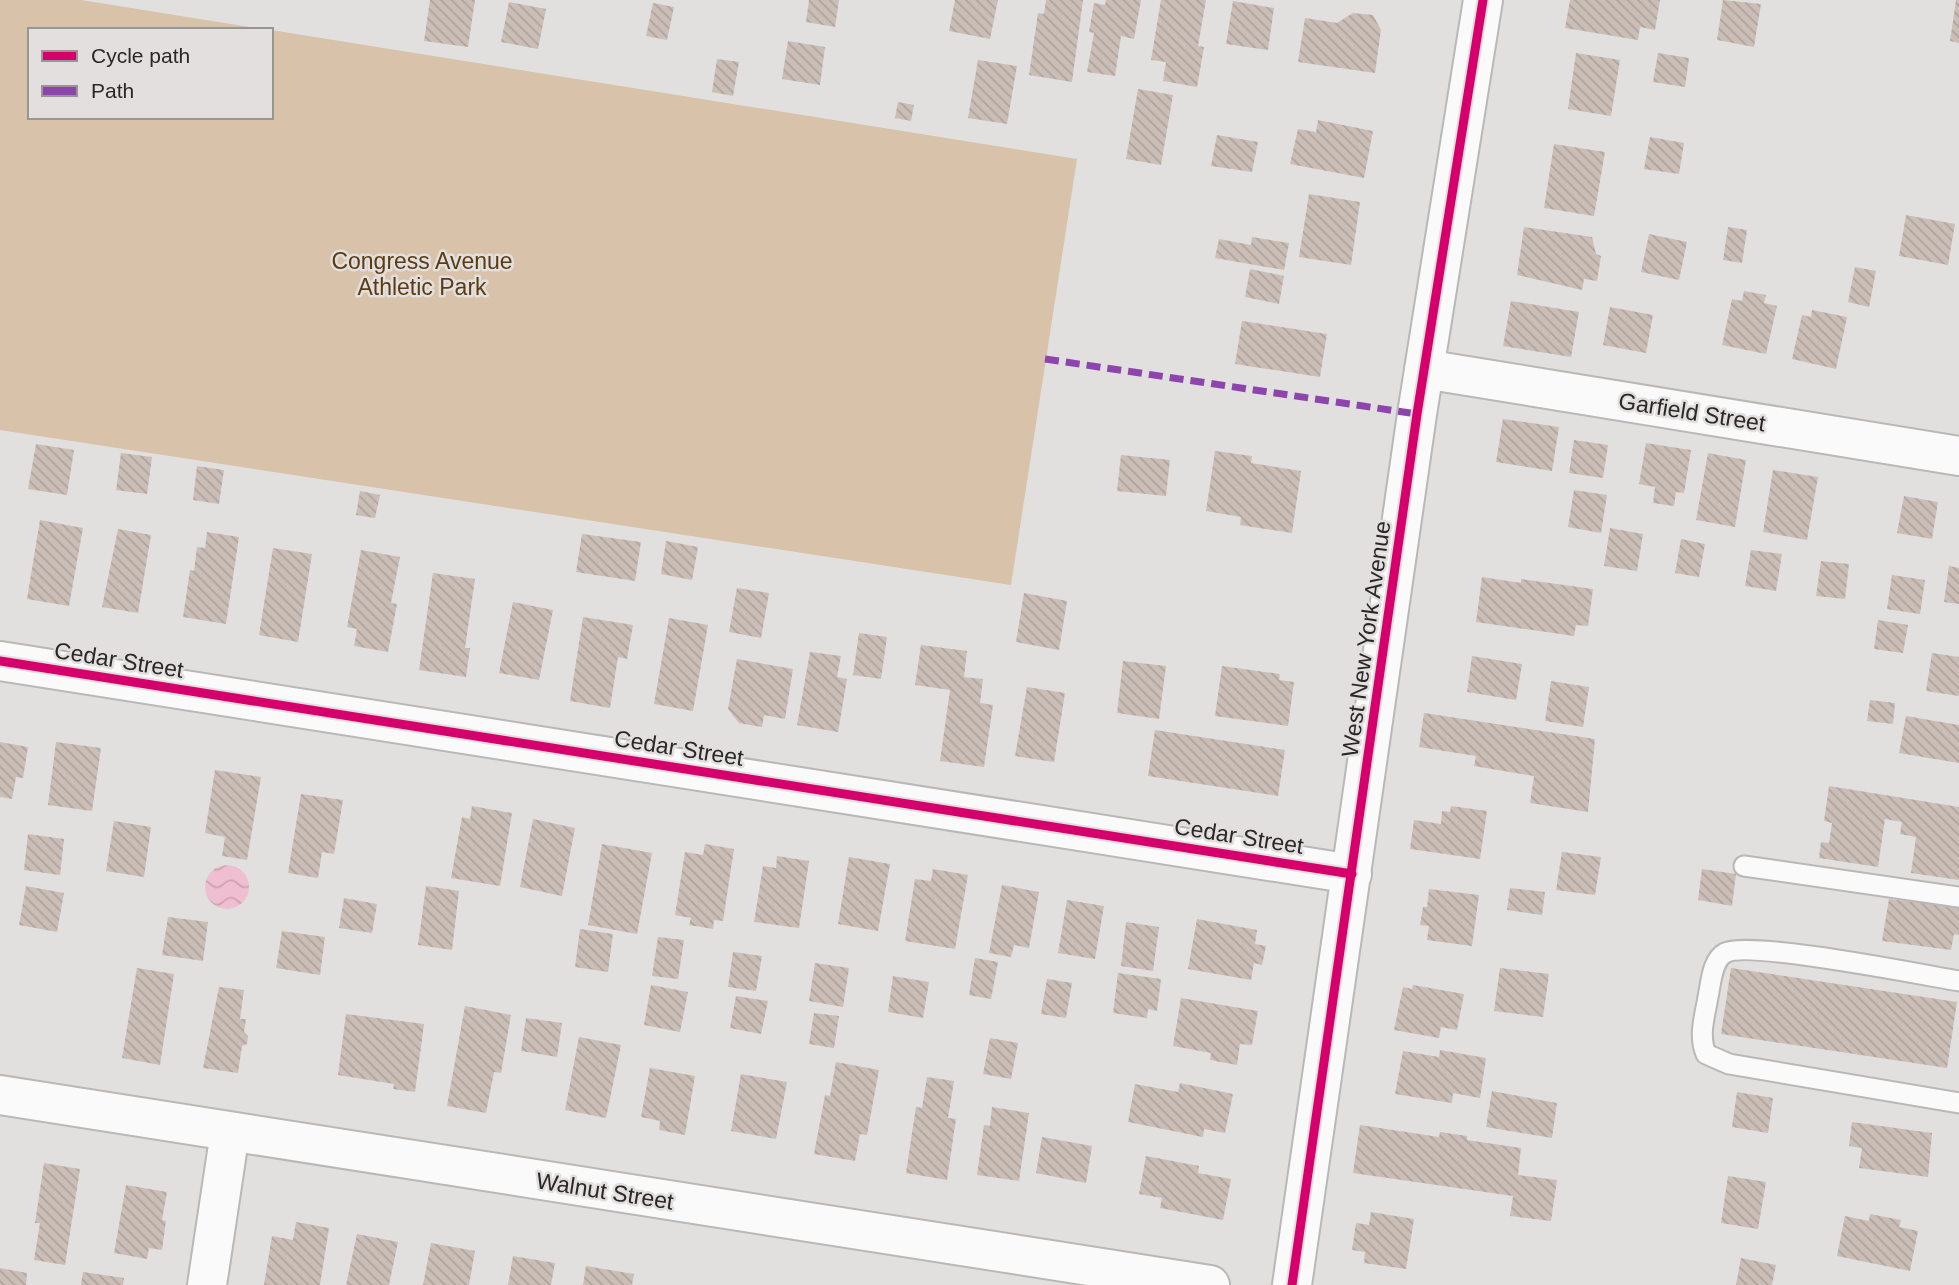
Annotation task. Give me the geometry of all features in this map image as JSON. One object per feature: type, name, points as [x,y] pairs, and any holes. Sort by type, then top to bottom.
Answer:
[{"type":"street","name":"West New York Avenue","points":[[1292,1285],[1424,369],[1483,0]]},
{"type":"street","name":"Garfield Street","points":[[1424,369],[1959,456]]},
{"type":"street","name":"Cedar Street","points":[[0,661],[1352,874]]},
{"type":"street","name":"Walnut Street","points":[[0,1095],[1210,1285]]},
{"type":"street","points":[[207,1285],[230,1132]]},
{"type":"lane","points":[[1744,866],[1959,897]]},
{"type":"lane","points":[[1959,981],[1791,954],[1730,951],[1718,960],[1712,975],[1701,1041],[1706,1054],[1729,1064],[1959,1103]]},
{"type":"green space","name":"Congress Avenue Athletic Park","points":[[0,0],[81,0],[256,28],[28,28],[28,119],[273,119],[273,30],[1077,159],[1011,585],[0,430]]},
{"type":"water","points":[[227,865],[243,871],[249,887],[243,903],[227,909],[211,903],[205,887],[211,871]]},
{"type":"building","points":[[430,0],[475,0],[468,47],[424,41]]},
{"type":"building","points":[[809,0],[839,0],[835,27],[806,22]]},
{"type":"building","points":[[955,0],[998,0],[990,39],[949,31]]},
{"type":"building","points":[[1046,0],[1083,0],[1072,82],[1029,75],[1038,13],[1044,14]]},
{"type":"building","points":[[1106,0],[1141,0],[1134,39],[1121,36],[1115,76],[1087,72],[1094,33],[1089,32],[1094,3],[1105,5]]},
{"type":"building","points":[[1161,0],[1206,0],[1198,46],[1204,47],[1197,87],[1163,81],[1166,62],[1151,60]]},
{"type":"building","points":[[1570,0],[1660,0],[1655,30],[1640,27],[1638,40],[1565,28]]},
{"type":"building","points":[[1723,0],[1761,4],[1754,47],[1717,40]]},
{"type":"building","points":[[1956,0],[1959,0],[1959,43],[1950,41]]},
{"type":"building","points":[[1233,1],[1274,8],[1268,50],[1226,44]]},
{"type":"building","points":[[509,2],[546,9],[538,49],[501,42]]},
{"type":"building","points":[[653,3],[674,7],[667,40],[646,36]]},
{"type":"building","points":[[1353,13],[1373,15],[1381,30],[1375,73],[1298,62],[1305,18],[1337,23]]},
{"type":"building","points":[[788,41],[825,47],[820,85],[782,79]]},
{"type":"building","points":[[1576,53],[1620,60],[1611,116],[1568,109]]},
{"type":"building","points":[[1658,53],[1689,58],[1685,87],[1653,82]]},
{"type":"building","points":[[717,59],[739,62],[733,96],[712,92]]},
{"type":"building","points":[[978,60],[1017,66],[1007,124],[968,118]]},
{"type":"building","points":[[1138,89],[1173,95],[1161,165],[1126,159]]},
{"type":"building","points":[[898,102],[914,105],[911,121],[895,118]]},
{"type":"building","points":[[1318,120],[1373,131],[1364,178],[1290,164],[1298,129],[1316,132]]},
{"type":"building","points":[[1217,135],[1258,142],[1252,172],[1211,166]]},
{"type":"building","points":[[1650,137],[1684,143],[1679,174],[1644,169]]},
{"type":"building","points":[[1554,144],[1605,152],[1594,216],[1544,208]]},
{"type":"building","points":[[1309,194],[1360,202],[1351,265],[1299,257]]},
{"type":"building","points":[[1906,215],[1955,224],[1948,265],[1899,256]]},
{"type":"building","points":[[1524,227],[1592,237],[1596,254],[1601,256],[1597,281],[1584,279],[1582,290],[1517,275]]},
{"type":"building","points":[[1728,227],[1747,230],[1742,263],[1723,260]]},
{"type":"building","points":[[1649,234],[1687,242],[1679,280],[1641,272]]},
{"type":"building","points":[[1252,237],[1289,243],[1284,270],[1215,258],[1219,239],[1251,245]]},
{"type":"building","points":[[1855,267],[1876,271],[1869,307],[1848,302]]},
{"type":"building","points":[[1250,269],[1284,276],[1279,304],[1245,297]]},
{"type":"building","points":[[1744,291],[1766,295],[1764,303],[1777,306],[1766,354],[1722,345],[1732,299],[1742,301]]},
{"type":"building","points":[[1511,301],[1579,312],[1571,357],[1503,346]]},
{"type":"building","points":[[1610,307],[1653,315],[1646,353],[1603,345]]},
{"type":"building","points":[[1812,310],[1847,317],[1836,369],[1792,359],[1802,315],[1811,317]]},
{"type":"building","points":[[1242,321],[1327,334],[1320,377],[1235,364]]},
{"type":"building","points":[[1503,419],[1559,427],[1552,471],[1496,462]]},
{"type":"building","points":[[1574,440],[1608,445],[1603,478],[1569,473]]},
{"type":"building","points":[[1646,443],[1691,450],[1684,493],[1676,492],[1674,506],[1653,503],[1655,487],[1639,484]]},
{"type":"building","points":[[36,444],[74,450],[67,495],[28,489]]},
{"type":"building","points":[[1215,451],[1252,456],[1251,463],[1301,471],[1292,533],[1240,525],[1241,517],[1206,511]]},
{"type":"building","points":[[121,453],[152,457],[147,494],[116,490]]},
{"type":"building","points":[[1708,453],[1746,460],[1735,527],[1696,520]]},
{"type":"building","points":[[1121,455],[1170,460],[1166,496],[1117,491]]},
{"type":"building","points":[[197,466],[224,470],[219,504],[193,500]]},
{"type":"building","points":[[1773,470],[1818,477],[1807,540],[1763,532]]},
{"type":"building","points":[[1574,490],[1607,495],[1601,533],[1568,527]]},
{"type":"building","points":[[360,491],[380,495],[375,518],[356,515]]},
{"type":"building","points":[[1904,496],[1938,502],[1932,539],[1897,533]]},
{"type":"building","points":[[40,520],[83,528],[69,606],[27,599]]},
{"type":"building","points":[[1610,528],[1643,534],[1637,571],[1604,566]]},
{"type":"building","points":[[118,529],[151,535],[138,613],[102,607]]},
{"type":"building","points":[[207,532],[239,537],[226,624],[183,617],[190,570],[194,571],[197,547],[205,548]]},
{"type":"building","points":[[582,534],[641,542],[635,581],[576,572]]},
{"type":"building","points":[[1681,539],[1705,544],[1699,577],[1675,573]]},
{"type":"building","points":[[666,541],[698,547],[692,580],[661,574]]},
{"type":"building","points":[[273,548],[312,554],[298,642],[259,635]]},
{"type":"building","points":[[361,550],[400,557],[391,603],[397,604],[388,652],[354,646],[357,629],[347,627]]},
{"type":"building","points":[[1751,550],[1782,554],[1776,591],[1745,586]]},
{"type":"building","points":[[1821,561],[1849,564],[1845,599],[1816,596]]},
{"type":"building","points":[[1949,566],[1959,568],[1959,604],[1944,602]]},
{"type":"building","points":[[433,573],[475,579],[465,648],[470,648],[466,677],[419,670]]},
{"type":"building","points":[[1892,575],[1925,580],[1920,614],[1887,609]]},
{"type":"building","points":[[1482,577],[1521,583],[1521,579],[1593,589],[1588,626],[1576,625],[1574,636],[1476,622]]},
{"type":"building","points":[[737,588],[769,593],[761,638],[729,632]]},
{"type":"building","points":[[1024,593],[1067,601],[1059,650],[1016,642]]},
{"type":"building","points":[[513,602],[553,610],[539,680],[499,673]]},
{"type":"building","points":[[583,617],[633,625],[627,659],[618,657],[610,708],[570,701]]},
{"type":"building","points":[[669,618],[708,625],[693,711],[654,704]]},
{"type":"building","points":[[1878,620],[1908,625],[1903,653],[1874,649]]},
{"type":"building","points":[[859,633],[887,637],[881,679],[853,675]]},
{"type":"building","points":[[921,645],[967,651],[964,677],[983,679],[980,703],[993,705],[984,767],[940,761],[950,690],[915,685]]},
{"type":"building","points":[[810,652],[841,656],[837,677],[847,679],[838,732],[797,725]]},
{"type":"building","points":[[1932,653],[1959,657],[1959,696],[1926,691]]},
{"type":"building","points":[[1472,656],[1522,664],[1516,700],[1467,692]]},
{"type":"building","points":[[737,659],[793,669],[785,719],[764,715],[762,727],[739,723],[728,709]]},
{"type":"building","points":[[1123,661],[1166,666],[1159,719],[1117,713]]},
{"type":"building","points":[[1222,666],[1280,674],[1279,680],[1294,682],[1288,726],[1215,716]]},
{"type":"building","points":[[1551,681],[1589,687],[1583,727],[1545,721]]},
{"type":"building","points":[[1027,687],[1065,693],[1054,762],[1015,756]]},
{"type":"building","points":[[1870,700],[1895,703],[1893,724],[1867,721]]},
{"type":"building","points":[[1424,713],[1595,739],[1588,812],[1530,803],[1534,776],[1474,766],[1476,756],[1419,747]]},
{"type":"building","points":[[1906,716],[1959,725],[1959,763],[1899,753]]},
{"type":"building","points":[[1155,730],[1285,750],[1278,796],[1148,776]]},
{"type":"building","points":[[0,742],[28,747],[23,778],[16,777],[12,799],[0,797]]},
{"type":"building","points":[[56,742],[101,748],[92,811],[48,805]]},
{"type":"building","points":[[215,770],[261,777],[247,860],[222,856],[225,837],[205,833]]},
{"type":"building","points":[[1829,786],[1959,807],[1959,880],[1911,873],[1916,837],[1900,834],[1902,822],[1885,819],[1878,867],[1819,858],[1821,842],[1829,843],[1832,823],[1824,821]]},
{"type":"building","points":[[301,794],[343,800],[334,854],[322,852],[318,878],[288,873]]},
{"type":"building","points":[[472,806],[512,813],[500,886],[451,878],[462,817],[470,819]]},
{"type":"building","points":[[1451,806],[1487,811],[1480,859],[1410,849],[1414,820],[1441,824],[1442,811],[1450,812]]},
{"type":"building","points":[[533,819],[575,828],[562,896],[520,887]]},
{"type":"building","points":[[114,821],[151,827],[144,877],[106,871]]},
{"type":"building","points":[[28,834],[64,839],[60,875],[24,870]]},
{"type":"building","points":[[602,844],[652,853],[637,934],[588,925]]},
{"type":"building","points":[[705,844],[734,849],[723,921],[714,920],[713,929],[689,925],[691,918],[675,915],[685,852],[703,855]]},
{"type":"building","points":[[1562,852],[1601,857],[1595,895],[1556,890]]},
{"type":"building","points":[[777,856],[809,861],[799,928],[754,922],[763,866],[776,868]]},
{"type":"building","points":[[849,857],[890,864],[878,931],[838,924]]},
{"type":"building","points":[[933,869],[968,875],[955,949],[905,941],[915,879],[931,881]]},
{"type":"building","points":[[1702,869],[1736,874],[1732,906],[1698,900]]},
{"type":"building","points":[[1002,885],[1039,892],[1029,948],[1014,945],[1011,957],[989,953]]},
{"type":"building","points":[[26,886],[64,893],[57,932],[19,925]]},
{"type":"building","points":[[426,886],[459,891],[452,950],[418,945]]},
{"type":"building","points":[[1510,888],[1545,892],[1542,915],[1507,910]]},
{"type":"building","points":[[1429,889],[1479,895],[1472,946],[1427,940],[1429,926],[1420,925],[1423,907],[1427,907]]},
{"type":"building","points":[[1915,896],[1959,908],[1959,935],[1954,934],[1951,950],[1882,941],[1889,899],[1914,902]]},
{"type":"building","points":[[344,898],[377,904],[372,933],[339,928]]},
{"type":"building","points":[[1067,900],[1104,906],[1095,959],[1058,953]]},
{"type":"building","points":[[168,917],[208,922],[203,961],[162,955]]},
{"type":"building","points":[[1197,919],[1257,930],[1255,944],[1266,946],[1262,965],[1254,963],[1251,980],[1188,969]]},
{"type":"building","points":[[1126,922],[1159,927],[1153,971],[1121,966]]},
{"type":"building","points":[[580,929],[613,934],[608,972],[575,967]]},
{"type":"building","points":[[282,931],[325,937],[320,975],[276,968]]},
{"type":"building","points":[[658,937],[684,940],[678,979],[652,976]]},
{"type":"building","points":[[733,952],[762,956],[756,991],[728,987]]},
{"type":"building","points":[[975,958],[998,962],[991,999],[969,995]]},
{"type":"building","points":[[815,963],[849,968],[843,1007],[809,1001]]},
{"type":"building","points":[[137,968],[174,974],[160,1065],[122,1058]]},
{"type":"building","points":[[1500,968],[1549,974],[1543,1017],[1494,1011]]},
{"type":"building","points":[[1731,968],[1957,1002],[1947,1068],[1721,1034]]},
{"type":"building","points":[[1118,973],[1161,979],[1157,1011],[1148,1009],[1147,1018],[1113,1013]]},
{"type":"building","points":[[893,976],[929,982],[923,1018],[888,1012]]},
{"type":"building","points":[[1047,979],[1072,983],[1066,1018],[1041,1014]]},
{"type":"building","points":[[651,985],[688,992],[680,1032],[644,1025]]},
{"type":"building","points":[[1413,985],[1464,994],[1457,1030],[1441,1027],[1439,1038],[1394,1030],[1403,987],[1412,989]]},
{"type":"building","points":[[219,987],[244,990],[240,1019],[246,1019],[244,1032],[248,1036],[247,1044],[242,1046],[238,1073],[203,1068]]},
{"type":"building","points":[[736,996],[768,1001],[761,1034],[730,1028]]},
{"type":"building","points":[[1181,998],[1258,1011],[1252,1045],[1240,1044],[1237,1065],[1210,1060],[1211,1053],[1173,1046]]},
{"type":"building","points":[[465,1006],[511,1015],[501,1073],[494,1072],[486,1113],[447,1106]]},
{"type":"building","points":[[814,1013],[839,1016],[834,1048],[809,1044]]},
{"type":"building","points":[[346,1014],[424,1024],[415,1092],[393,1089],[394,1084],[338,1075]]},
{"type":"building","points":[[526,1018],[562,1023],[557,1057],[521,1051]]},
{"type":"building","points":[[579,1037],[621,1045],[606,1118],[565,1110]]},
{"type":"building","points":[[990,1038],[1018,1043],[1011,1079],[983,1074]]},
{"type":"building","points":[[1440,1050],[1486,1058],[1480,1098],[1453,1093],[1452,1103],[1395,1094],[1403,1051],[1439,1057]]},
{"type":"building","points":[[836,1062],[879,1070],[867,1135],[860,1134],[855,1161],[814,1154],[825,1095],[830,1096]]},
{"type":"building","points":[[650,1068],[695,1076],[685,1135],[659,1130],[660,1121],[641,1117]]},
{"type":"building","points":[[741,1074],[787,1082],[776,1139],[731,1131]]},
{"type":"building","points":[[927,1077],[954,1081],[948,1118],[956,1119],[947,1180],[906,1173],[916,1107],[922,1108]]},
{"type":"building","points":[[1180,1083],[1233,1094],[1225,1133],[1204,1129],[1203,1137],[1128,1122],[1135,1084],[1178,1092]]},
{"type":"building","points":[[1492,1091],[1557,1103],[1552,1138],[1486,1127]]},
{"type":"building","points":[[1737,1092],[1773,1098],[1768,1133],[1732,1127]]},
{"type":"building","points":[[992,1107],[1029,1113],[1019,1181],[977,1175],[984,1125],[990,1126]]},
{"type":"building","points":[[1852,1122],[1932,1133],[1928,1177],[1859,1168],[1862,1148],[1849,1146]]},
{"type":"building","points":[[1360,1125],[1439,1137],[1440,1132],[1467,1136],[1467,1140],[1521,1148],[1518,1175],[1557,1180],[1551,1221],[1510,1216],[1513,1196],[1353,1173]]},
{"type":"building","points":[[1042,1137],[1092,1146],[1086,1183],[1036,1173]]},
{"type":"building","points":[[1146,1156],[1199,1166],[1198,1173],[1231,1179],[1223,1220],[1160,1208],[1162,1198],[1139,1194]]},
{"type":"building","points":[[44,1163],[80,1169],[65,1265],[34,1260],[40,1223],[35,1223]]},
{"type":"building","points":[[1728,1176],[1766,1182],[1758,1229],[1721,1223]]},
{"type":"building","points":[[126,1185],[167,1192],[162,1220],[166,1221],[162,1250],[149,1248],[147,1259],[114,1253]]},
{"type":"building","points":[[1371,1212],[1414,1219],[1406,1269],[1364,1263],[1365,1252],[1352,1250],[1356,1223],[1369,1225]]},
{"type":"building","points":[[1870,1214],[1901,1220],[1899,1227],[1918,1231],[1910,1271],[1837,1256],[1845,1216],[1869,1221]]},
{"type":"building","points":[[296,1222],[329,1228],[320,1285],[264,1285],[272,1236],[293,1240]]},
{"type":"building","points":[[357,1234],[398,1242],[389,1285],[346,1285]]},
{"type":"building","points":[[431,1243],[475,1251],[469,1285],[423,1285]]},
{"type":"building","points":[[513,1256],[555,1263],[551,1285],[508,1285]]},
{"type":"building","points":[[1741,1258],[1776,1265],[1772,1285],[1736,1285]]},
{"type":"building","points":[[586,1266],[634,1274],[632,1285],[583,1285]]},
{"type":"building","points":[[0,1268],[27,1273],[26,1285],[0,1285]]},
{"type":"building","points":[[83,1272],[124,1278],[123,1285],[81,1285]]},
{"type":"marked path","points":[[1045,359],[1417,414]]},
{"type":"cycle path","points":[[1292,1285],[1417,414],[1483,0]]},
{"type":"cycle path","points":[[0,661],[1352,874]]}]
